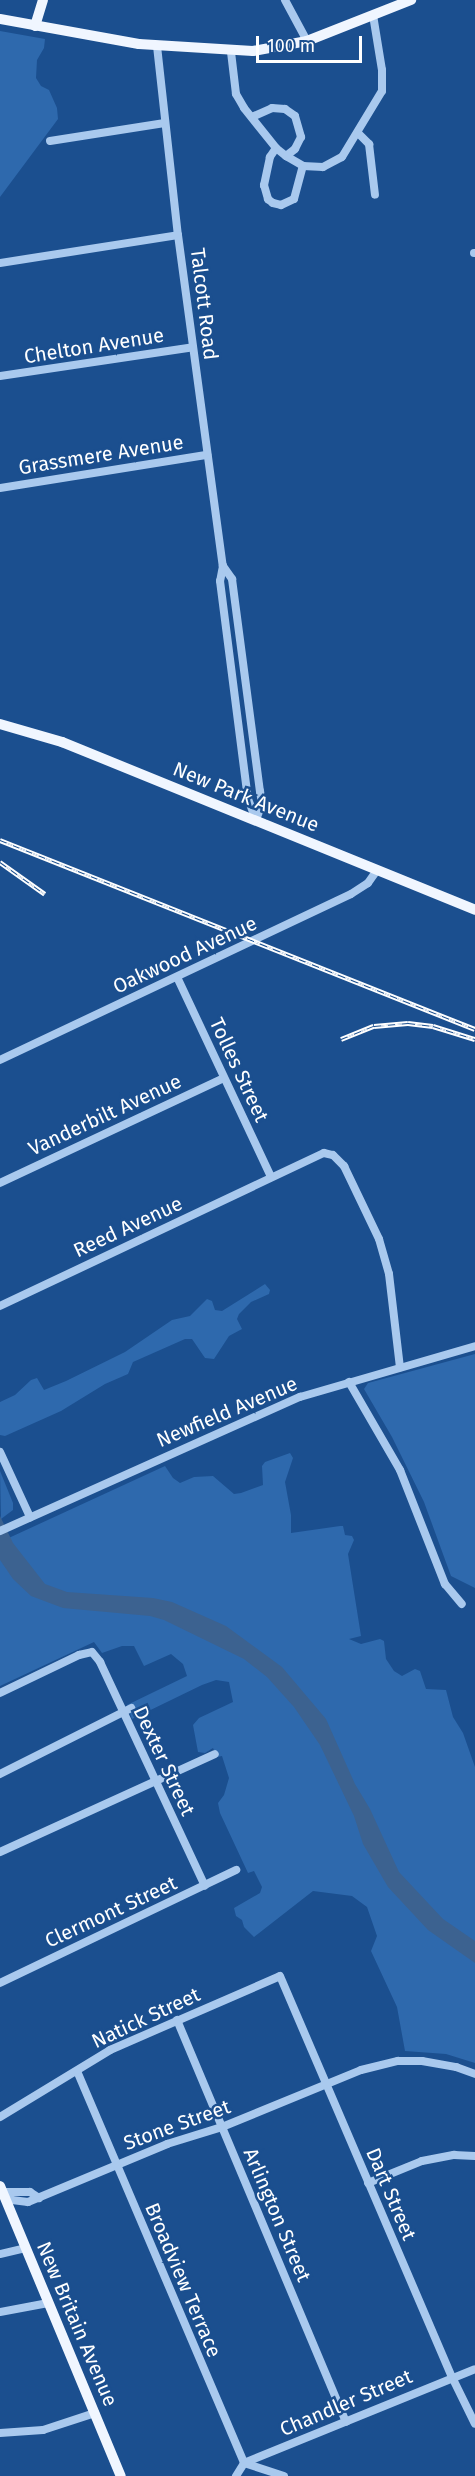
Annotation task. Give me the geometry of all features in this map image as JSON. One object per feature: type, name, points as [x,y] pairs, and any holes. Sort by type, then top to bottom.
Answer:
[{"type":"main road","points":[[35,26],[43,0]]},
{"type":"main road","points":[[0,19],[157,46],[231,52],[270,49],[307,41],[411,0]]},
{"type":"main road","name":"New Park Avenue","points":[[0,724],[62,742],[475,910]]},
{"type":"main road","name":"New Britain Avenue","points":[[1,2189],[122,2476]]},
{"type":"street","points":[[285,0],[307,41]]},
{"type":"street","points":[[231,52],[236,94],[276,148],[303,166],[313,168],[333,164],[342,157],[358,133],[383,86],[377,24],[373,15]]},
{"type":"street","name":"Talcott Road","points":[[157,46],[178,235],[207,455],[224,566],[232,579],[238,617],[262,804],[256,820]]},
{"type":"street","points":[[252,117],[272,108],[285,109],[295,116],[301,137],[295,149],[286,156]]},
{"type":"street","points":[[50,141],[165,123]]},
{"type":"street","points":[[358,133],[369,144],[375,195]]},
{"type":"street","points":[[276,148],[270,157],[264,185],[268,199],[273,203],[281,205],[294,199],[303,166]]},
{"type":"street","points":[[0,263],[178,235]]},
{"type":"street","name":"Chelton Avenue","points":[[0,376],[193,347]]},
{"type":"street","name":"Grassmere Avenue","points":[[0,488],[207,455]]},
{"type":"street","name":"Talcott Road","points":[[224,566],[220,581],[248,799],[256,820]]},
{"type":"street","points":[[225,619],[238,617]]},
{"type":"street","points":[[236,701],[248,699]]},
{"type":"street","name":"Oakwood Avenue","points":[[0,1060],[351,894],[368,883],[377,870]]},
{"type":"street","name":"Tolles Street","points":[[177,976],[271,1177]]},
{"type":"street","name":"Vanderbilt Avenue","points":[[0,1183],[224,1078]]},
{"type":"street","name":"Reed Avenue","points":[[0,1306],[324,1153],[333,1155],[344,1166],[385,1256],[400,1367]]},
{"type":"street","name":"Newfield Avenue","points":[[0,1531],[261,1413],[349,1382],[475,1346]]},
{"type":"street","points":[[349,1382],[400,1470],[444,1584],[462,1604]]},
{"type":"street","points":[[0,1452],[30,1517]]},
{"type":"street","name":"Dexter Street","points":[[0,1693],[79,1655],[92,1652],[100,1662],[205,1886]]},
{"type":"street","points":[[0,1773],[132,1708]]},
{"type":"street","points":[[0,1852],[215,1754]]},
{"type":"street","name":"Clermont Street","points":[[0,1983],[236,1870]]},
{"type":"street","name":"Natick Street","points":[[0,2117],[110,2050],[280,1976]]},
{"type":"street","name":"Dart Street","points":[[280,1976],[452,2377],[475,2424]]},
{"type":"street","name":"Arlington Street","points":[[177,2020],[346,2422]]},
{"type":"street","name":"Stone Street","points":[[1,2189],[12,2200],[28,2202],[167,2144],[222,2127],[361,2070],[398,2061],[443,2064],[475,2074]]},
{"type":"street","name":"Broadview Terrace","points":[[77,2072],[244,2463]]},
{"type":"street","points":[[368,2183],[422,2161],[454,2155],[475,2156]]},
{"type":"street","points":[[0,2254],[25,2248]]},
{"type":"street","points":[[0,2312],[48,2302]]},
{"type":"street","name":"Chandler Street","points":[[244,2463],[475,2369]]},
{"type":"street","points":[[0,2433],[43,2430],[95,2413]]},
{"type":"street","points":[[236,2476],[244,2463],[284,2476]]},
{"type":"shaded area","points":[[0,31],[45,39],[44,48],[37,60],[36,78],[41,86],[49,90],[57,108],[58,119],[0,197]]},
{"type":"shaded area","points":[[265,1284],[270,1290],[269,1294],[251,1302],[239,1314],[237,1319],[242,1329],[229,1336],[214,1359],[205,1358],[192,1339],[185,1339],[133,1362],[128,1374],[105,1384],[61,1411],[5,1436],[0,1435],[0,1402],[15,1395],[31,1380],[37,1378],[44,1390],[66,1381],[125,1352],[172,1320],[190,1316],[207,1299],[212,1301],[215,1310],[222,1311]]},
{"type":"shaded area","points":[[475,1354],[475,1588],[451,1576],[424,1502],[392,1437],[364,1389],[368,1383]]},
{"type":"shaded area","points":[[290,1453],[293,1458],[285,1482],[291,1515],[291,1533],[343,1526],[345,1535],[352,1536],[354,1540],[348,1554],[361,1636],[349,1639],[361,1644],[380,1639],[384,1641],[386,1659],[394,1671],[402,1676],[415,1669],[420,1671],[426,1689],[446,1690],[453,1717],[463,1733],[475,1767],[475,2063],[446,2054],[405,2051],[397,2007],[371,1951],[377,1936],[367,1907],[352,1896],[313,1891],[254,1937],[244,1927],[242,1920],[236,1916],[234,1908],[260,1893],[262,1887],[254,1871],[248,1873],[220,1813],[218,1803],[224,1795],[229,1778],[222,1756],[217,1757],[213,1748],[205,1753],[198,1752],[193,1725],[199,1718],[233,1702],[229,1682],[216,1680],[202,1685],[132,1719],[127,1705],[187,1676],[183,1664],[171,1654],[144,1666],[134,1646],[122,1646],[102,1653],[94,1642],[0,1686],[0,1542],[165,1466],[173,1478],[180,1483],[194,1477],[213,1476],[234,1494],[263,1485],[262,1466],[265,1462]]},
{"type":"shaded area","points":[[0,1471],[13,1503],[13,1510],[1,1519]]},
{"type":"shaded area","points":[[0,1516],[13,1543],[45,1584],[67,1592],[153,1598],[172,1602],[226,1626],[282,1667],[326,1719],[355,1784],[370,1809],[399,1872],[443,1919],[475,1941],[475,1963],[428,1930],[388,1887],[363,1844],[354,1816],[320,1745],[294,1707],[267,1677],[244,1659],[164,1620],[150,1616],[63,1608],[31,1596],[13,1579],[0,1560]]},
{"type":"railway","points":[[0,840],[475,1029]]},
{"type":"railway","points":[[0,862],[45,894]]},
{"type":"railway","points":[[341,1039],[374,1026],[408,1023],[433,1026],[475,1039]]}]
